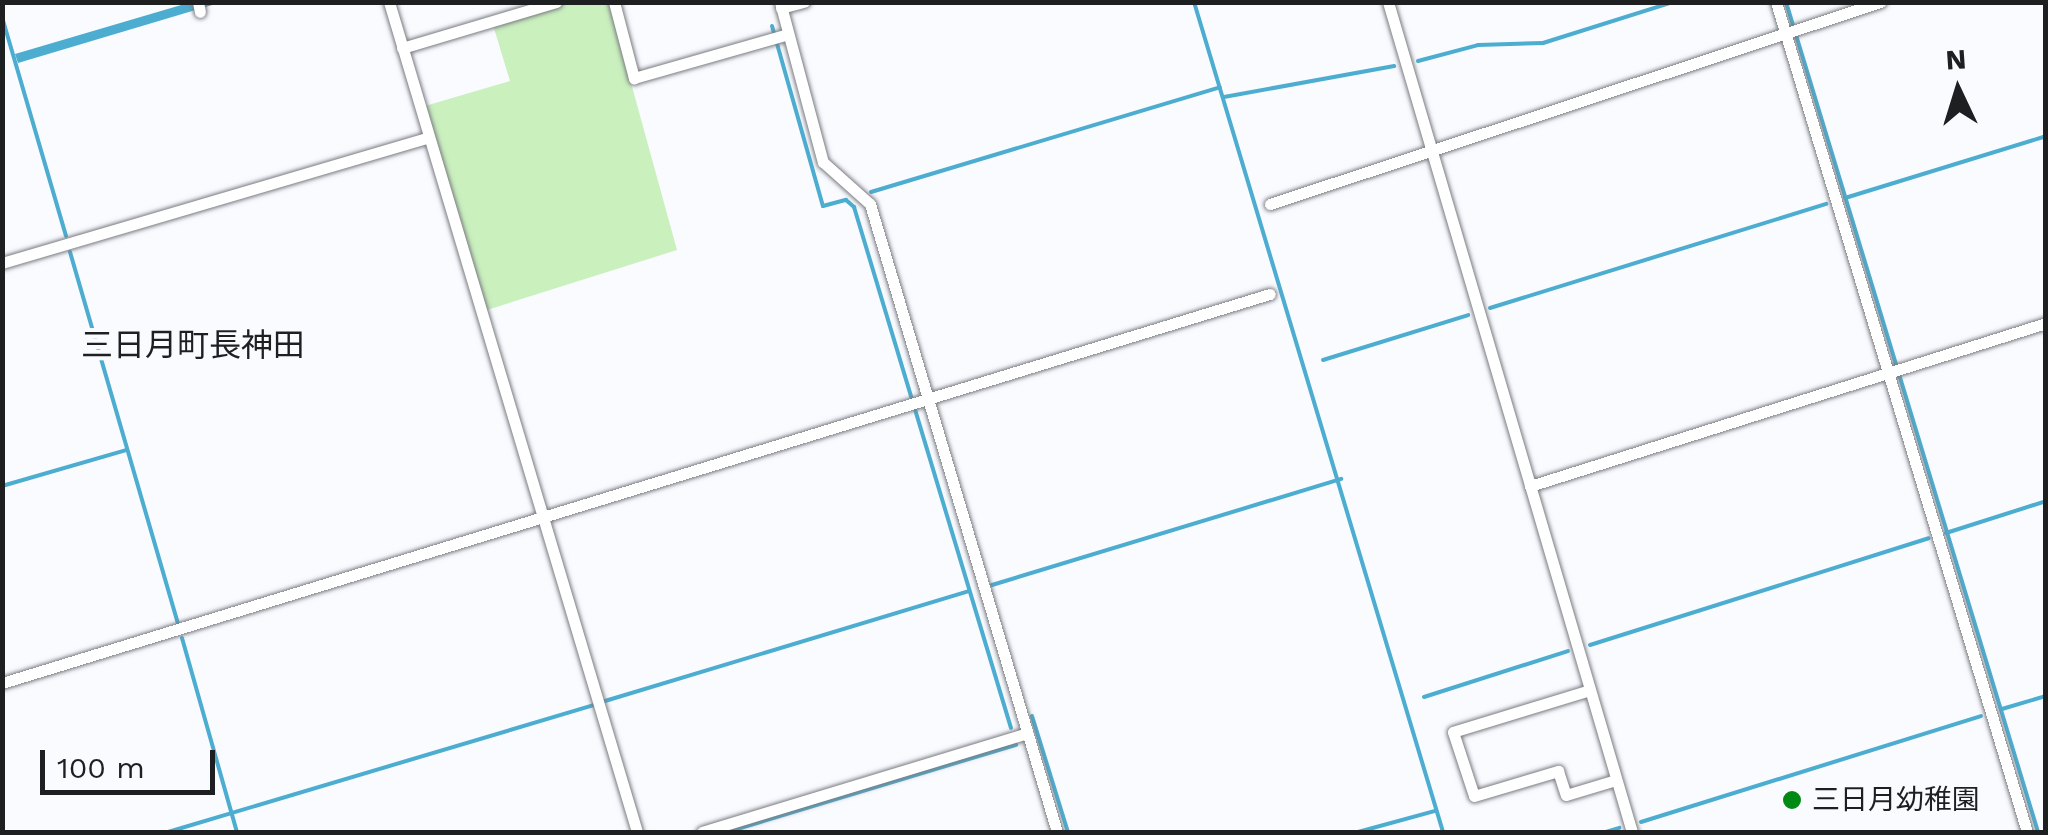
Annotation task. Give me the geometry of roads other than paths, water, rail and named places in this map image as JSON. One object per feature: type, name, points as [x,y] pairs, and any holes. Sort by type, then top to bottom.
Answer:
[{"type":"street","points":[[390,2],[637,832]]},
{"type":"street","points":[[402,48],[556,2]]},
{"type":"street","points":[[614,2],[634,78],[788,34]]},
{"type":"street","points":[[804,2],[781,5],[823,162],[870,204],[1057,832]]},
{"type":"street","points":[[1388,2],[1632,832]]},
{"type":"street","points":[[1776,2],[1792,32],[1888,373],[2027,832]]},
{"type":"street","points":[[1270,204],[1880,2]]},
{"type":"street","points":[[2,263],[428,138]]},
{"type":"street","points":[[2,683],[547,520],[1270,294]]},
{"type":"street","points":[[1530,486],[2046,323]]},
{"type":"street","points":[[1590,690],[1453,732],[1474,796],[1558,770],[1566,796],[1616,780]]},
{"type":"street","points":[[702,832],[1027,733]]},
{"type":"water","points":[[188,3],[219,3],[18,63],[15,54]]},
{"type":"waterway","points":[[1194,2],[1443,832]]},
{"type":"waterway","points":[[1418,61],[1478,45],[1543,43],[1673,2]]},
{"type":"waterway","points":[[1786,2],[2038,832]]},
{"type":"waterway","points":[[2,17],[66,236]]},
{"type":"waterway","points":[[772,26],[823,206],[846,200],[854,207],[1011,728]]},
{"type":"waterway","points":[[1224,97],[1394,66]]},
{"type":"waterway","points":[[871,192],[1220,87]]},
{"type":"waterway","points":[[1845,198],[2046,136]]},
{"type":"waterway","points":[[1490,308],[1826,204]]},
{"type":"waterway","points":[[70,252],[178,623]]},
{"type":"waterway","points":[[1323,360],[1468,315]]},
{"type":"waterway","points":[[2,486],[127,450]]},
{"type":"waterway","points":[[992,585],[1341,479]]},
{"type":"waterway","points":[[1946,533],[2046,501]]},
{"type":"waterway","points":[[1590,645],[1929,538]]},
{"type":"waterway","points":[[605,701],[969,591]]},
{"type":"waterway","points":[[182,638],[237,832]]},
{"type":"waterway","points":[[1424,697],[1568,651]]},
{"type":"waterway","points":[[2002,709],[2046,696]]},
{"type":"waterway","points":[[168,832],[593,705]]},
{"type":"waterway","points":[[1032,716],[1068,832]]},
{"type":"waterway","points":[[1641,822],[1981,716]]},
{"type":"waterway","points":[[727,832],[1016,745]]},
{"type":"waterway","points":[[1358,832],[1435,811]]},
{"type":"waterway","points":[[1606,832],[1619,828]]},
{"type":"place","name":"三日月幼稚園","points":[[1792,800]]},
{"type":"district","name":"三日月町長神田","points":[[193,345]]}]
